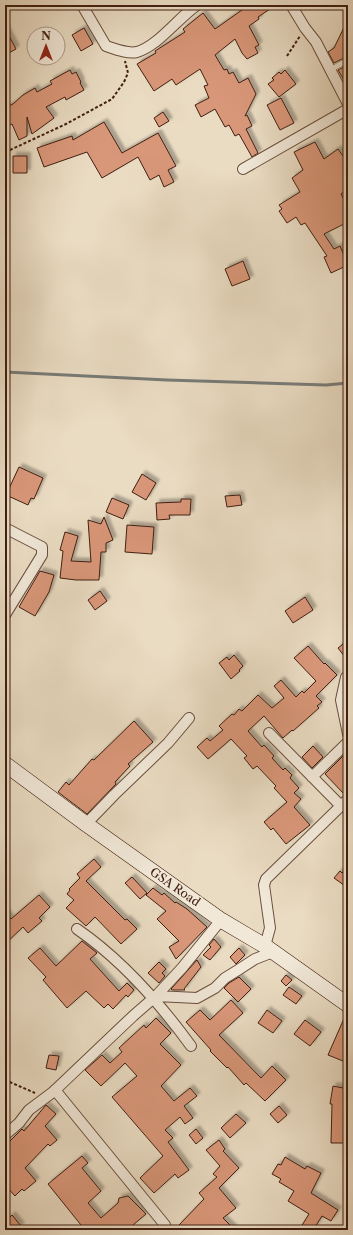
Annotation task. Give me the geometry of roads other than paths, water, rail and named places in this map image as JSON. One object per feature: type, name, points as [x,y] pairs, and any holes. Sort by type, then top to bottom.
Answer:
[{"type":"street","points":[[82,5],[106,46],[122,51],[136,52],[152,43],[197,5]]},
{"type":"street","points":[[243,170],[348,104],[316,42],[305,28],[291,5]]},
{"type":"street","points":[[5,528],[42,547],[42,555],[5,615]]},
{"type":"street","points":[[348,676],[346,677],[341,700],[348,734]]},
{"type":"street","points":[[86,824],[114,794],[168,743],[189,718]]},
{"type":"street","points":[[155,997],[197,998],[215,988],[225,978],[269,949],[270,928],[264,885],[266,879],[345,803],[312,777],[269,733]]},
{"type":"street","points":[[312,777],[348,742]]},
{"type":"street","name":"GSA Road","points":[[5,764],[86,824],[221,920],[269,949],[348,1005]]},
{"type":"street","points":[[5,1135],[19,1123],[29,1110],[52,1093],[155,997],[182,968],[221,920]]},
{"type":"street","points":[[77,929],[97,943],[155,997],[191,1046]]},
{"type":"street","points":[[52,1093],[165,1225]]},
{"type":"lane","points":[[330,70],[348,60]]},
{"type":"waterway","points":[[5,372],[167,380],[326,385],[348,383]]}]
